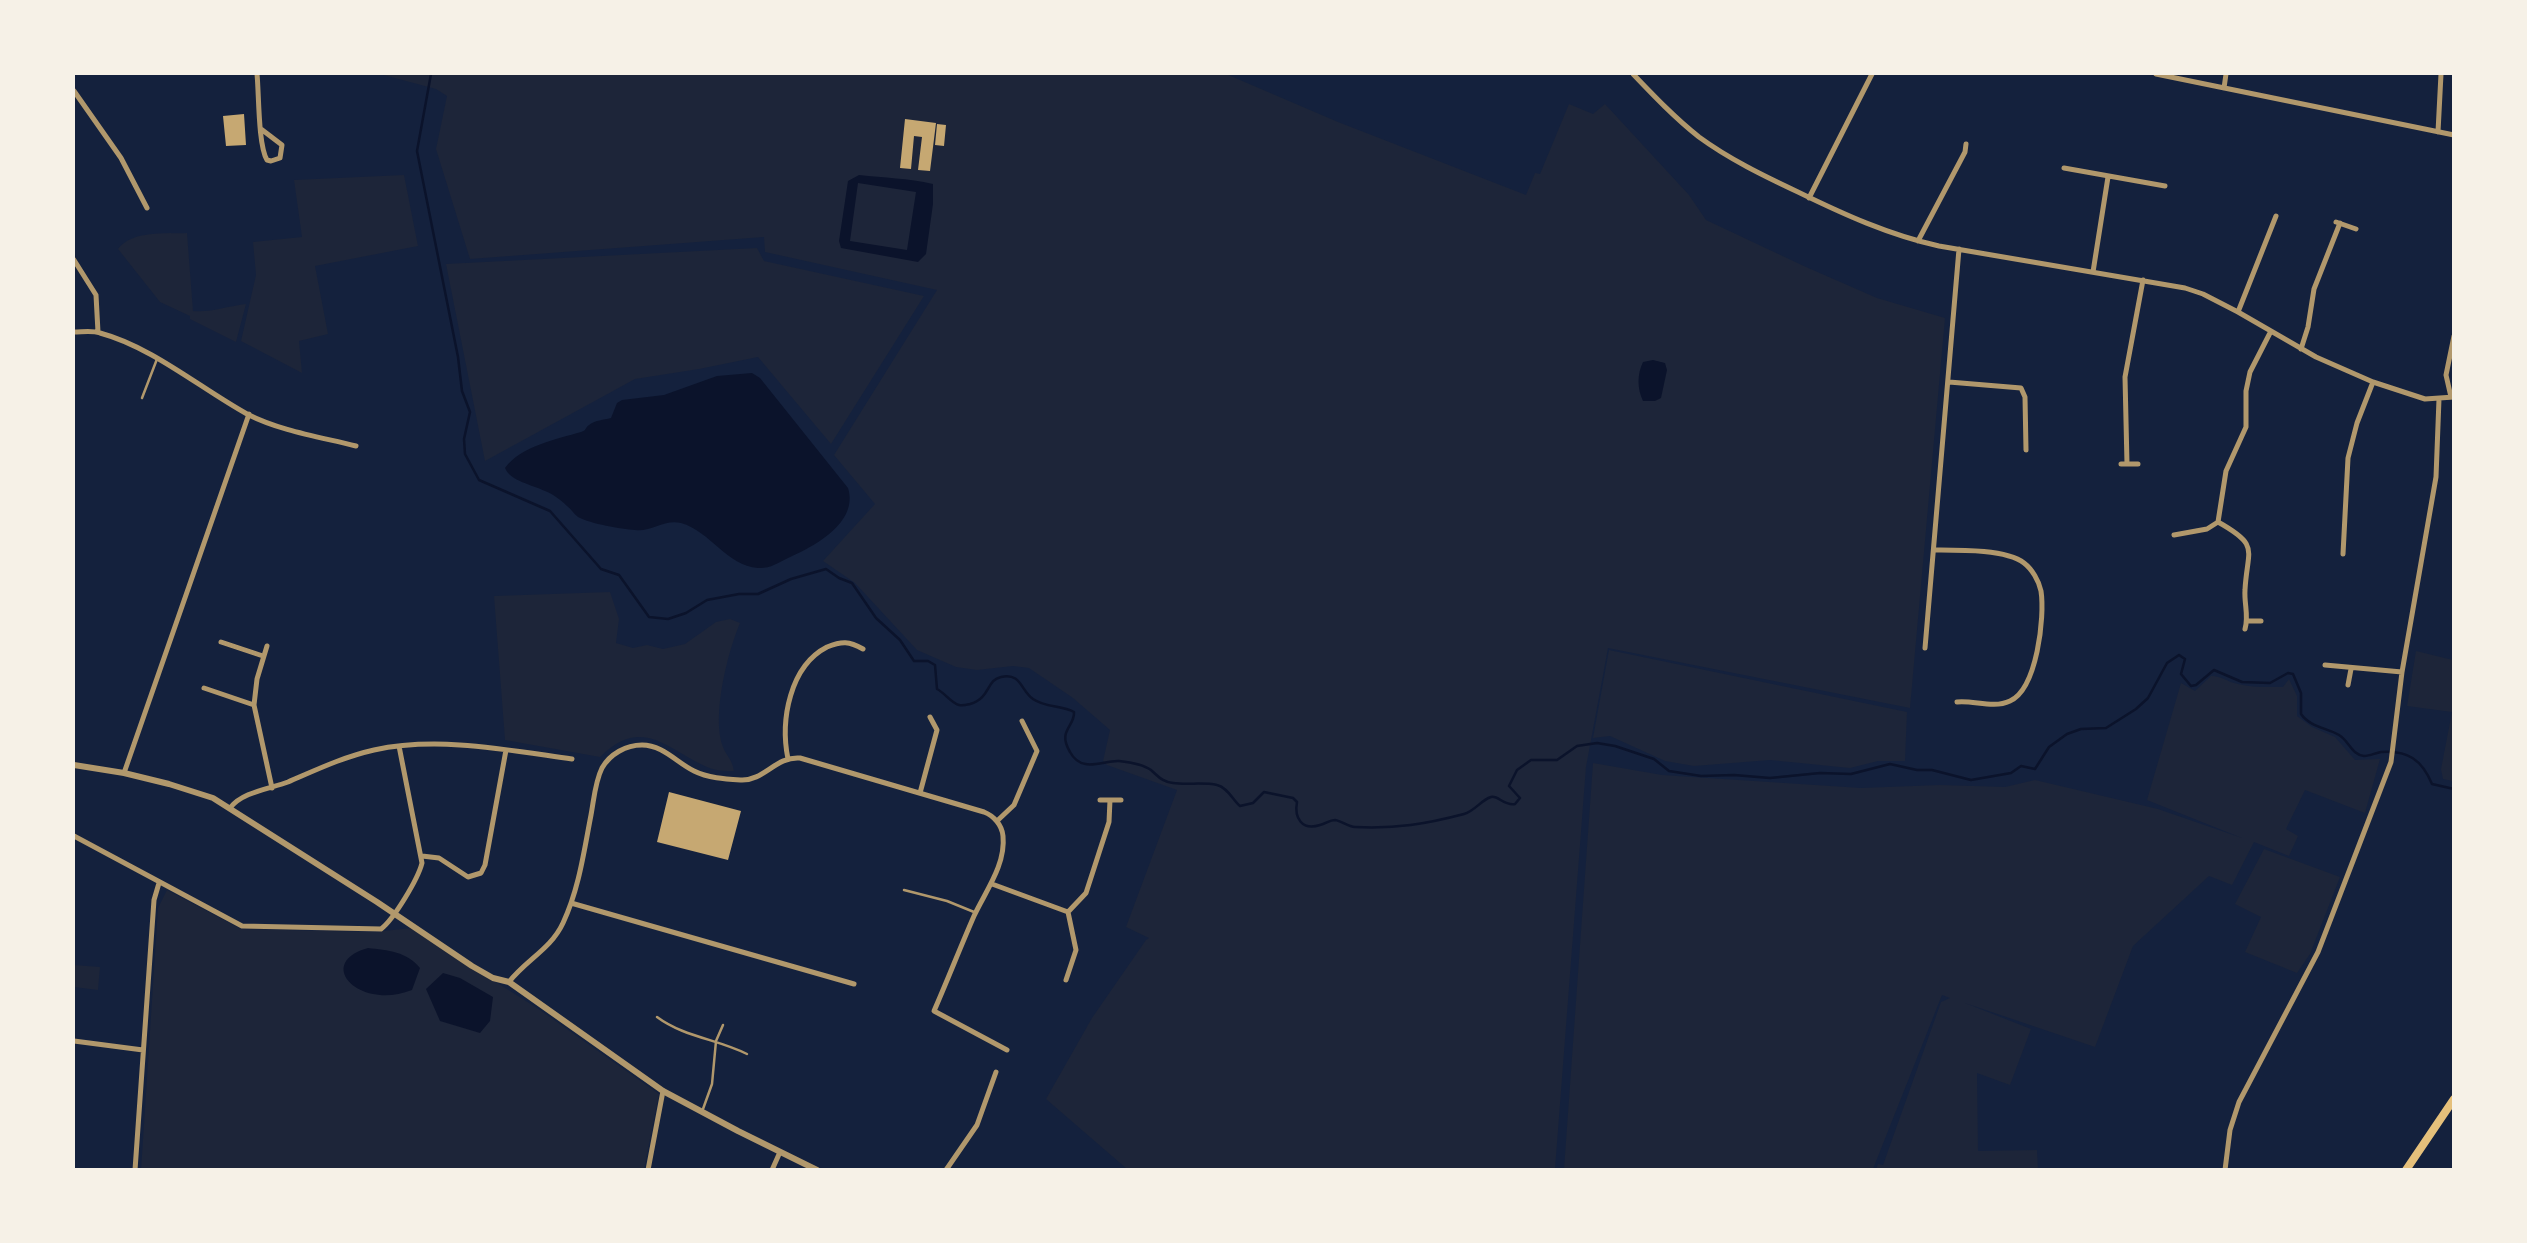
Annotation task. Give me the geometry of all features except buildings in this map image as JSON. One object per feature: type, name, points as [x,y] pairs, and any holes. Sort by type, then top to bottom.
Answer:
[{"type":"main road","points":[[2406,1170],[2454,1099]]},
{"type":"street","points":[[257,74],[261,129],[265,157],[271,161],[280,158],[282,145],[261,129]]},
{"type":"street","points":[[1633,74],[1672,114],[1702,139],[1742,164],[1809,198],[1918,241],[2194,291],[2238,312],[2301,349],[2373,382],[2418,398],[2452,397],[2446,375],[2454,336]]},
{"type":"street","points":[[1809,198],[1872,74]]},
{"type":"street","points":[[2156,74],[2454,135]]},
{"type":"street","points":[[2224,88],[2226,74]]},
{"type":"street","points":[[2438,132],[2441,74]]},
{"type":"street","points":[[74,91],[121,158],[147,208]]},
{"type":"street","points":[[1918,241],[1965,152],[1966,144]]},
{"type":"street","points":[[2064,168],[2165,186]]},
{"type":"street","points":[[2094,272],[2108,177]]},
{"type":"street","points":[[2238,312],[2276,216]]},
{"type":"street","points":[[2301,349],[2308,327],[2314,289],[2338,222],[2356,229]]},
{"type":"street","points":[[1925,648],[1959,249]]},
{"type":"street","points":[[74,260],[96,295],[98,332]]},
{"type":"street","points":[[2138,464],[2124,464],[2125,377],[2143,280]]},
{"type":"street","points":[[2218,522],[2226,471],[2246,427],[2246,391],[2250,372],[2271,331]]},
{"type":"street","points":[[74,332],[98,332],[120,340],[248,414],[273,425],[356,446]]},
{"type":"street","points":[[1949,382],[2021,388],[2025,397],[2026,450]]},
{"type":"street","points":[[2343,554],[2348,458],[2357,423],[2373,382]]},
{"type":"street","points":[[2225,1170],[2230,1130],[2239,1102],[2252,1072],[2318,952],[2392,756],[2402,672],[2436,477],[2439,399]]},
{"type":"street","points":[[124,773],[248,414]]},
{"type":"street","points":[[2174,535],[2207,528],[2218,522]]},
{"type":"street","points":[[2218,522],[2241,537],[2249,546],[2245,629]]},
{"type":"street","points":[[1934,550],[2015,558],[2027,566],[2041,589],[2039,633],[2029,680],[2023,691],[2010,701],[1995,704],[1957,702]]},
{"type":"street","points":[[2247,621],[2261,621]]},
{"type":"street","points":[[844,641],[845,631]]},
{"type":"street","points":[[788,758],[786,723],[802,667],[821,651],[844,641],[863,649]]},
{"type":"street","points":[[220,642],[263,656]]},
{"type":"street","points":[[267,646],[257,679],[254,705],[272,788]]},
{"type":"street","points":[[2325,665],[2402,672]]},
{"type":"street","points":[[2348,685],[2351,669]]},
{"type":"street","points":[[204,688],[254,705]]},
{"type":"street","points":[[1981,694],[1981,702]]},
{"type":"street","points":[[920,793],[937,730],[930,717]]},
{"type":"street","points":[[997,821],[1014,805],[1037,751],[1021,721]]},
{"type":"street","points":[[509,982],[522,967],[551,943],[563,924],[601,770],[607,761],[621,750],[642,745],[661,749],[697,772],[730,779],[754,778],[788,758],[811,761],[984,812],[997,821],[1002,830],[1003,844],[992,884],[976,913],[934,1011],[1007,1051]]},
{"type":"street","points":[[230,808],[242,797],[349,757],[400,746],[454,746],[572,759]]},
{"type":"street","points":[[74,836],[230,922],[246,927],[379,929],[387,924],[419,873],[422,856],[400,746]]},
{"type":"street","points":[[422,856],[439,858],[468,877],[481,873],[485,865],[506,750]]},
{"type":"street","points":[[74,765],[124,773],[201,793],[230,808],[472,966],[496,979],[509,982],[663,1091],[817,1170]]},
{"type":"street","points":[[1100,800],[1121,800]]},
{"type":"street","points":[[1068,912],[1086,893],[1109,822],[1110,800]]},
{"type":"street","points":[[135,1170],[155,900],[159,883]]},
{"type":"street","points":[[992,884],[1068,912]]},
{"type":"street","points":[[570,903],[854,984]]},
{"type":"street","points":[[1066,980],[1076,950],[1068,912]]},
{"type":"street","points":[[74,1041],[144,1050]]},
{"type":"street","points":[[946,1170],[973,1132],[996,1072]]},
{"type":"street","points":[[649,1170],[663,1091]]},
{"type":"street","points":[[772,1170],[780,1152]]},
{"type":"lane","points":[[142,398],[157,359]]},
{"type":"lane","points":[[904,890],[947,901],[976,913]]},
{"type":"lane","points":[[657,1017],[671,1028],[716,1041],[747,1054]]},
{"type":"lane","points":[[701,1112],[712,1084],[716,1041],[723,1025]]},
{"type":"shaded area","points":[[380,74],[1226,74],[1338,122],[1526,195],[1535,173],[1540,174],[1569,104],[1593,114],[1605,104],[1689,195],[1706,220],[1877,298],[1945,318],[1910,708],[1608,648],[1586,767],[1555,1169],[1127,1169],[1046,1099],[1092,1018],[1149,938],[1126,927],[1177,790],[1107,765],[1103,761],[1110,730],[1073,698],[1029,668],[1013,666],[977,670],[956,667],[917,650],[855,583],[823,561],[875,504],[834,455],[937,290],[765,252],[764,237],[470,259],[436,149],[447,96],[436,89]]},
{"type":"shaded area","points":[[404,175],[418,246],[315,266],[328,334],[299,341],[302,373],[241,341],[256,275],[253,242],[302,237],[294,180]]},
{"type":"shaded area","points":[[859,175],[933,184],[926,254],[918,262],[841,248],[839,241],[848,181]],"holes":[[[858,183],[916,192],[907,250],[850,241]]]},
{"type":"shaded area","points":[[187,233],[193,311],[246,304],[236,342],[160,302],[118,249],[124,243],[140,236]]},
{"type":"shaded area","points":[[757,248],[764,261],[924,296],[831,444],[758,357],[635,379],[485,461],[446,264]]},
{"type":"shaded area","points":[[1653,360],[1665,363],[1667,370],[1661,398],[1643,401],[1639,387],[1640,371],[1643,362]]},
{"type":"shaded area","points":[[752,373],[760,378],[848,488],[850,501],[847,512],[832,532],[809,547],[766,568],[747,566],[737,561],[701,533],[681,523],[635,530],[584,520],[554,495],[517,479],[505,468],[512,460],[530,449],[581,432],[594,422],[611,418],[617,403],[622,400],[664,395],[717,376]]},
{"type":"shaded area","points":[[610,592],[619,619],[616,643],[633,648],[647,645],[663,649],[685,644],[716,622],[730,619],[740,623],[722,684],[719,719],[723,747],[734,771],[710,768],[667,745],[642,737],[629,738],[600,757],[505,740],[494,596]]},
{"type":"shaded area","points":[[1609,650],[1907,712],[1905,761],[1878,761],[1850,768],[1770,760],[1694,766],[1665,761],[1610,736],[1593,738]]},
{"type":"shaded area","points":[[2416,651],[2453,660],[2453,781],[2443,779],[2441,769],[2452,712],[2407,706]]},
{"type":"shaded area","points":[[2211,676],[2260,687],[2283,687],[2289,679],[2297,696],[2297,716],[2312,727],[2335,737],[2355,760],[2380,759],[2365,813],[2305,790],[2286,829],[2298,836],[2289,856],[2254,842],[2232,885],[2209,876],[2133,946],[2095,1047],[1965,1003],[2031,1029],[2010,1085],[1977,1073],[1978,1151],[2037,1150],[2038,1169],[1876,1169],[1878,1164],[1883,1165],[1941,1002],[1950,998],[1942,995],[1873,1169],[1564,1169],[1593,763],[1662,775],[1861,788],[1940,785],[2005,787],[2035,780],[2158,809],[2242,838],[2147,800],[2181,683],[2195,691]]},
{"type":"shaded area","points":[[2264,849],[2340,877],[2310,954],[2297,973],[2245,952],[2261,917],[2235,904]]},
{"type":"shaded area","points":[[167,890],[241,929],[375,932],[411,928],[540,1010],[659,1094],[644,1169],[141,1170],[158,908]]},
{"type":"shaded area","points":[[368,948],[397,953],[415,963],[420,968],[412,990],[393,995],[375,994],[361,990],[350,982],[344,973],[345,964],[352,955]]},
{"type":"shaded area","points":[[74,965],[100,967],[98,990],[74,987]]},
{"type":"shaded area","points":[[443,973],[460,978],[493,997],[490,1021],[480,1033],[440,1021],[426,989]]},
{"type":"waterway","points":[[431,74],[417,151],[458,357],[462,391],[470,412],[464,439],[465,454],[479,480],[550,511],[601,569],[619,575],[649,617],[668,619],[686,613],[707,600],[739,594],[758,594],[791,579],[826,569],[852,583],[876,618],[900,640],[914,661],[928,661],[935,665],[937,689],[956,704],[965,705],[977,701],[996,679],[1013,677],[1029,696],[1038,702],[1074,712],[1065,739],[1070,752],[1080,763],[1127,762],[1148,768],[1169,782],[1221,786],[1240,806],[1253,803],[1264,792],[1293,798],[1297,802],[1298,818],[1308,826],[1335,820],[1355,827],[1411,825],[1464,814],[1491,797],[1515,804],[1520,798],[1509,786],[1517,770],[1531,760],[1557,760],[1577,746],[1597,743],[1654,759],[1669,771],[1701,776],[1770,778],[1820,773],[1851,774],[1890,764],[1917,770],[1932,770],[1971,780],[2011,773],[2021,766],[2035,769],[2049,747],[2067,734],[2081,729],[2106,728],[2136,709],[2148,698],[2167,663],[2179,655],[2185,659],[2181,674],[2191,686],[2214,670],[2242,682],[2270,683],[2288,673],[2293,674],[2301,693],[2301,714],[2309,722],[2339,735],[2360,755],[2391,752],[2413,758],[2424,769],[2432,784],[2454,789]]}]
